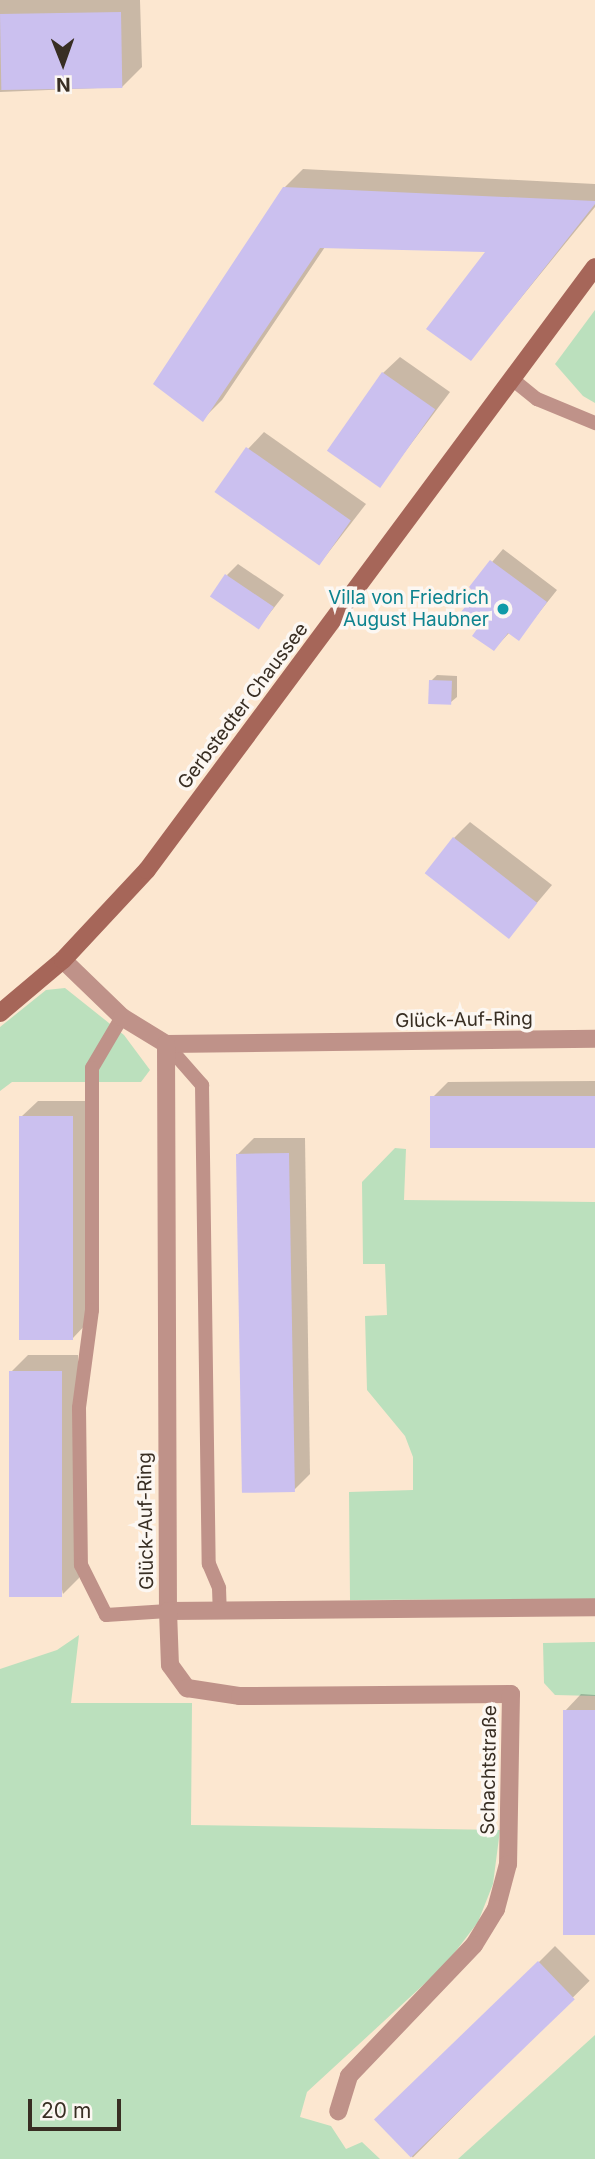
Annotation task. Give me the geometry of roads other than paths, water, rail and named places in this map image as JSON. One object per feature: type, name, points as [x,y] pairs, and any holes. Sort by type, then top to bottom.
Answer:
[{"type":"main road","name":"Gerbstedter Chaussee","points":[[0,1013],[63,960],[147,870],[595,267]]},
{"type":"street","points":[[63,960],[122,1017],[166,1044]]},
{"type":"street","name":"Glück-Auf-Ring","points":[[595,1039],[166,1044],[167,1611],[595,1607]]},
{"type":"street","name":"Schachtstraße","points":[[167,1611],[170,1665],[187,1689],[240,1696],[511,1694],[508,1864],[496,1909],[474,1945],[349,2076],[338,2111]]},
{"type":"lane","points":[[512,379],[537,399],[595,423]]},
{"type":"lane","points":[[122,1017],[92,1068],[92,1310],[89,1357],[79,1408],[81,1565],[106,1615],[167,1611]]},
{"type":"lane","points":[[166,1044],[202,1085],[209,1564],[219,1588],[220,1611]]},
{"type":"place","name":"Villa von Friedrich August Haubner","points":[[503,609]]}]
